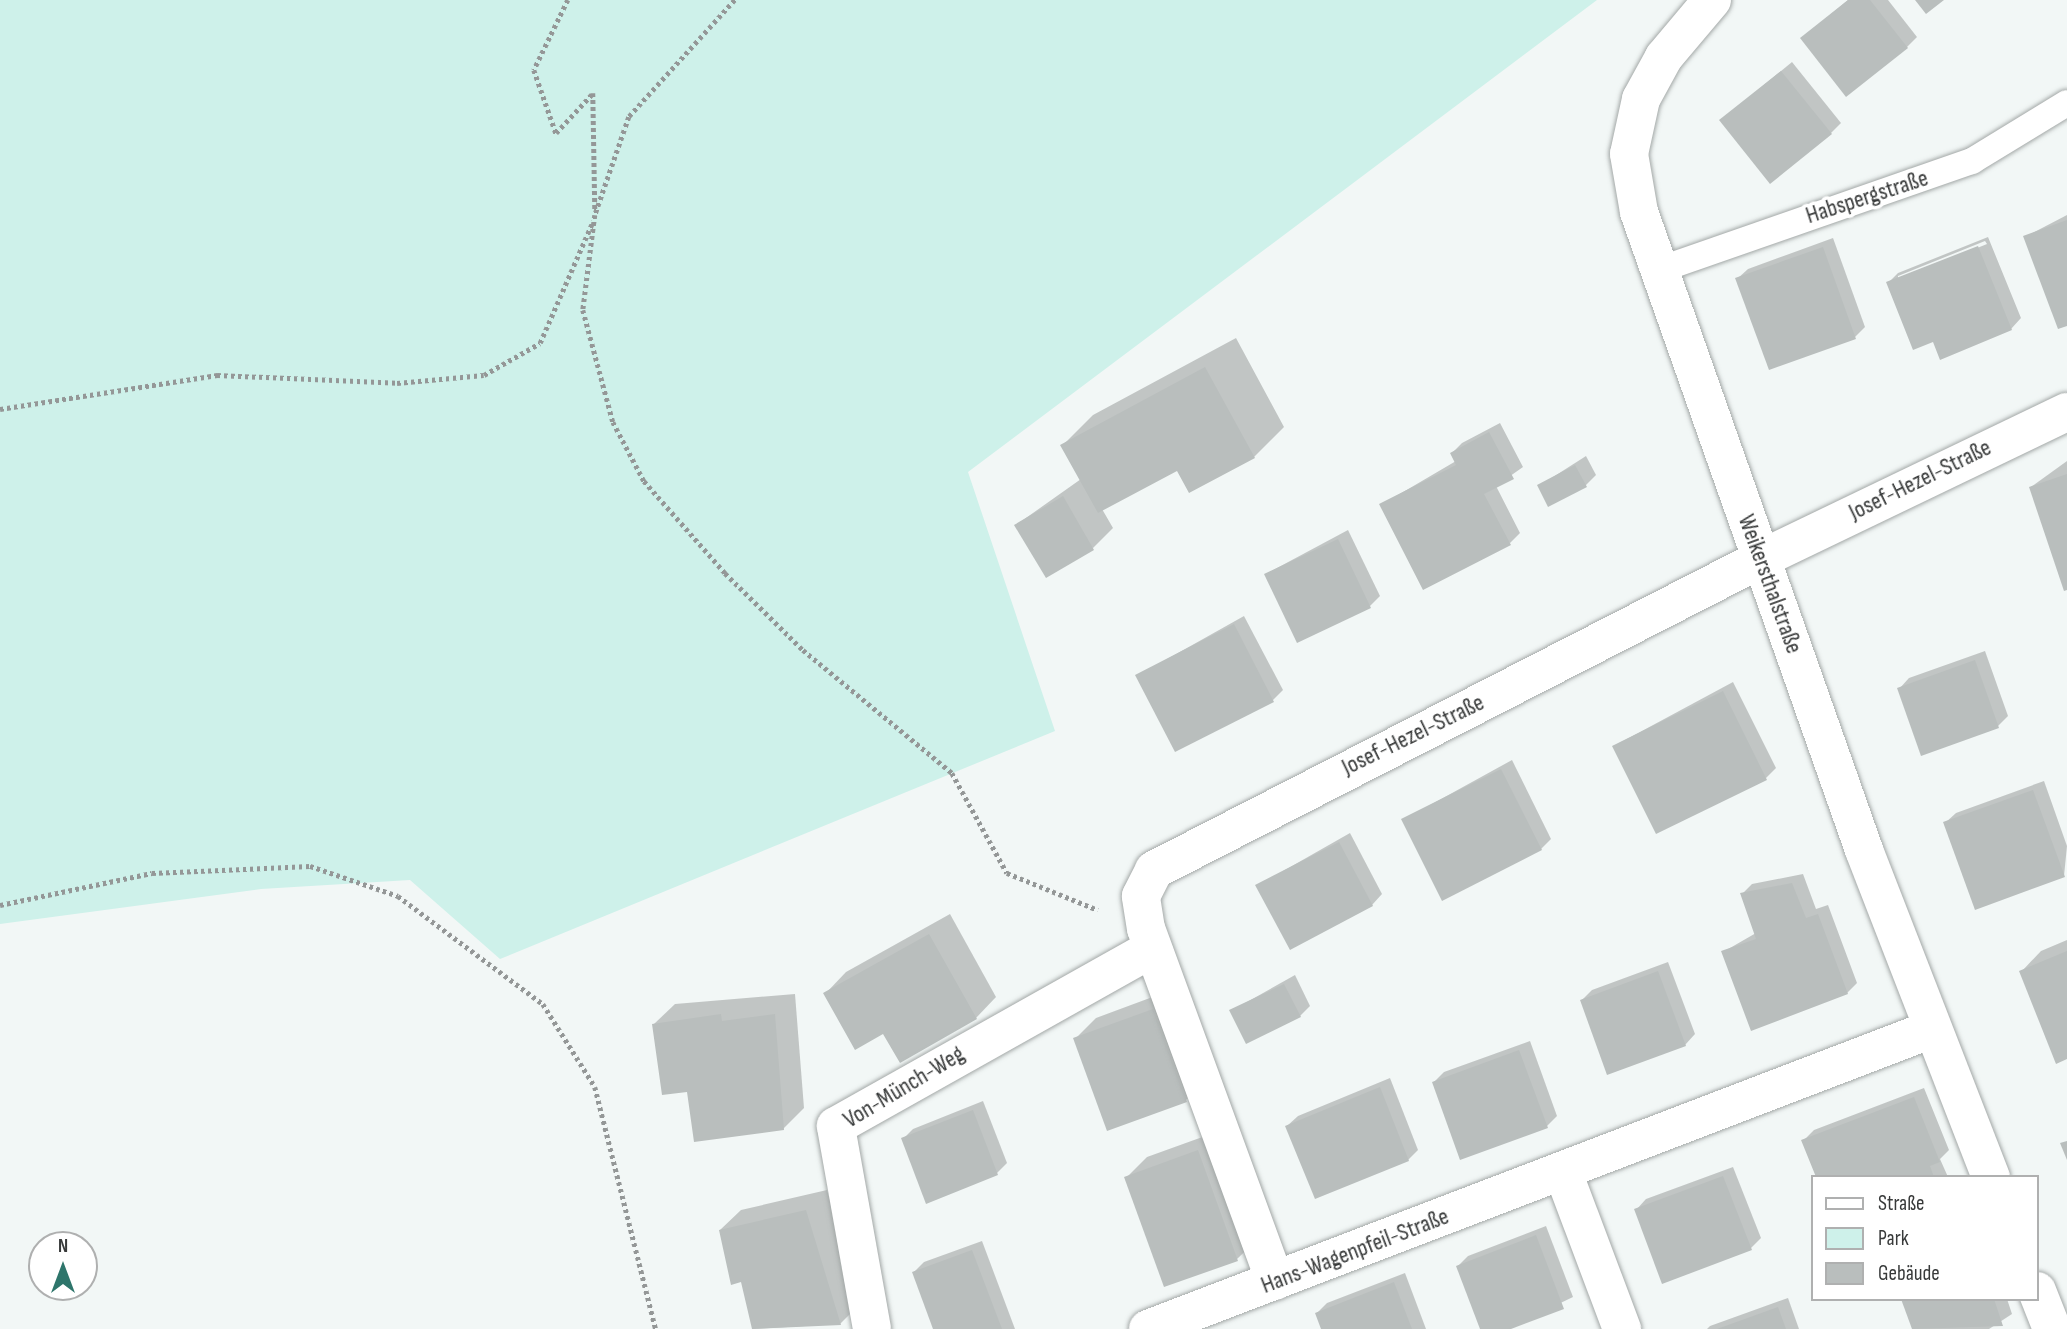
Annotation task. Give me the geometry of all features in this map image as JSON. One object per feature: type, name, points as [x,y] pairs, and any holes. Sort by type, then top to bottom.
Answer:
[{"type":"street","name":"Weikersthalstraße","points":[[1712,0],[1658,68],[1641,99],[1629,154],[1656,271],[1932,1029],[1990,1175]]},
{"type":"street","name":"Josef-Hezel-Straße","points":[[1275,1282],[1149,939],[1142,897],[1154,870],[1189,847],[1761,559],[2067,412]]},
{"type":"street","name":"Von-Münch-Weg","points":[[872,1329],[835,1126],[1149,939]]},
{"type":"street","name":"Hans-Wagenpfeil-Straße","points":[[1148,1329],[1932,1029]]},
{"type":"street","points":[[1563,1172],[1622,1329]]},
{"type":"street","points":[[2039,1296],[2052,1329]]},
{"type":"lane","name":"Habspergstraße","points":[[1656,271],[1972,162],[2067,103]]},
{"type":"path","points":[[568,0],[534,70],[555,133],[593,93],[595,215],[583,310],[613,422],[644,481],[803,650],[953,773],[1007,873],[1149,939]]},
{"type":"path","points":[[0,409],[217,375],[397,383],[484,375],[540,343],[595,215],[629,117],[736,0]]},
{"type":"path","points":[[0,905],[152,873],[310,866],[398,897],[543,1004],[595,1087],[641,1258],[656,1329]]},
{"type":"green space","points":[[0,0],[1597,0],[968,472],[1055,731],[500,959],[410,880],[261,889],[0,924]]},
{"type":"building","points":[[1848,0],[1870,0],[1908,48],[1846,97],[1800,38]]},
{"type":"building","points":[[1915,0],[1944,0],[1926,14]]},
{"type":"building","points":[[1781,71],[1832,134],[1770,184],[1719,120]]},
{"type":"building","points":[[2067,220],[2067,326],[2058,329],[2023,236]]},
{"type":"building","points":[[1978,246],[2012,330],[1940,360],[1933,342],[1913,350],[1886,282]]},
{"type":"building","points":[[1823,247],[1856,339],[1769,370],[1735,278]]},
{"type":"building","points":[[1205,367],[1255,458],[1189,493],[1177,471],[1098,513],[1060,445]]},
{"type":"building","points":[[1489,432],[1514,479],[1484,494],[1511,545],[1423,590],[1379,504],[1456,465],[1450,453]]},
{"type":"building","points":[[1575,465],[1587,487],[1548,507],[1537,485]]},
{"type":"building","points":[[2067,474],[2067,590],[2064,591],[2029,487]]},
{"type":"building","points":[[1063,496],[1094,550],[1046,578],[1014,525]]},
{"type":"building","points":[[1338,539],[1371,608],[1297,643],[1264,574]]},
{"type":"building","points":[[1234,624],[1274,702],[1175,752],[1135,675]]},
{"type":"building","points":[[1975,660],[1999,728],[1921,756],[1897,688]]},
{"type":"building","points":[[1723,691],[1767,780],[1656,834],[1612,746]]},
{"type":"building","points":[[1501,769],[1542,850],[1442,901],[1401,819]]},
{"type":"building","points":[[2033,790],[2065,877],[1975,910],[1943,822]]},
{"type":"building","points":[[1339,842],[1373,906],[1290,950],[1255,885]]},
{"type":"building","points":[[1792,883],[1806,918],[1818,914],[1848,994],[1751,1031],[1721,951],[1756,939],[1740,893]]},
{"type":"building","points":[[929,934],[977,1019],[900,1063],[883,1034],[855,1050],[823,993]]},
{"type":"building","points":[[2067,951],[2067,1059],[2056,1064],[2019,971]]},
{"type":"building","points":[[1658,971],[1686,1046],[1607,1075],[1580,1000]]},
{"type":"building","points":[[1284,984],[1301,1017],[1246,1044],[1229,1010]]},
{"type":"building","points":[[1153,1009],[1187,1102],[1107,1131],[1073,1038]]},
{"type":"building","points":[[721,1014],[722,1021],[775,1014],[784,1130],[694,1142],[687,1092],[662,1095],[652,1024]]},
{"type":"building","points":[[1519,1050],[1548,1128],[1460,1160],[1432,1082]]},
{"type":"building","points":[[1380,1087],[1409,1161],[1315,1199],[1285,1126]]},
{"type":"building","points":[[1914,1097],[1940,1162],[1930,1166],[1933,1175],[1815,1175],[1801,1140]]},
{"type":"building","points":[[973,1110],[998,1175],[926,1204],[901,1138]]},
{"type":"building","points":[[2067,1141],[2067,1160],[2060,1143]]},
{"type":"building","points":[[1198,1150],[1238,1261],[1164,1287],[1124,1177]]},
{"type":"building","points":[[1723,1176],[1752,1250],[1662,1284],[1634,1209]]},
{"type":"building","points":[[806,1210],[841,1325],[752,1329],[741,1282],[731,1285],[719,1230]]},
{"type":"building","points":[[1536,1235],[1564,1309],[1511,1329],[1480,1329],[1456,1266]]},
{"type":"building","points":[[972,1250],[1002,1329],[933,1329],[912,1272]]},
{"type":"building","points":[[1394,1282],[1412,1329],[1321,1329],[1315,1313]]},
{"type":"building","points":[[1902,1301],[1995,1301],[2003,1326],[1912,1329]]},
{"type":"building","points":[[1778,1307],[1786,1329],[1717,1329]]}]
